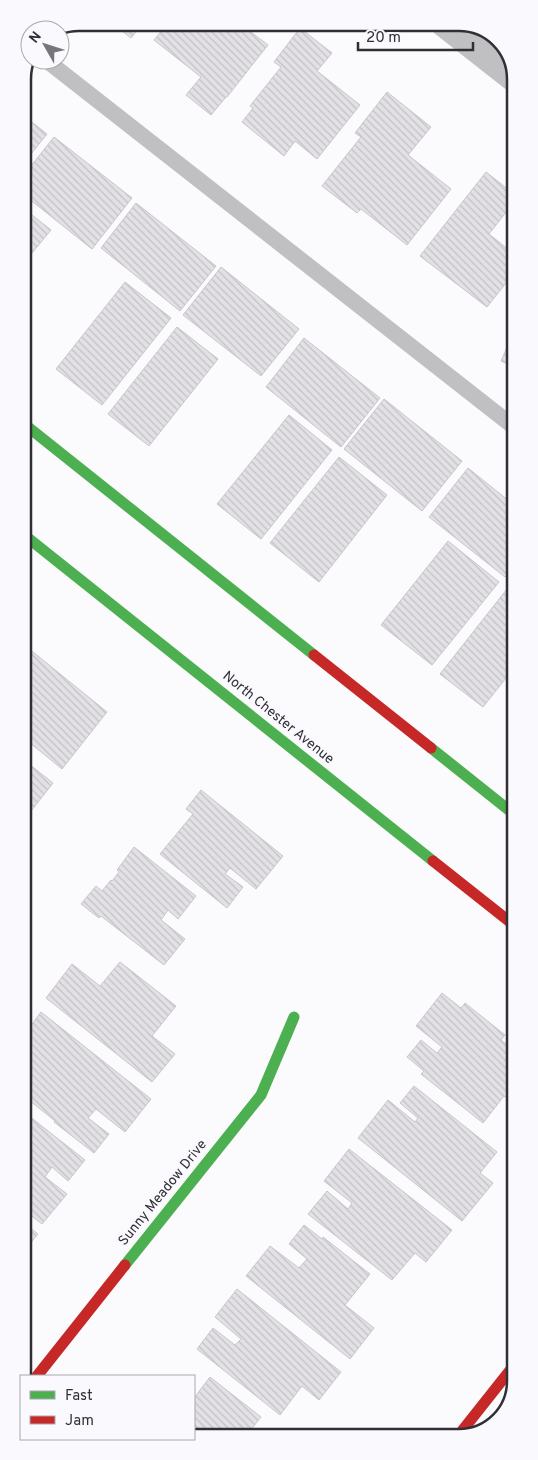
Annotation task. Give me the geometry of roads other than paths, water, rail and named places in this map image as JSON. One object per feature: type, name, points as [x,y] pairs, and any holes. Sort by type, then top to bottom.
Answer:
[{"type":"main road","points":[[31,429],[507,809]]},
{"type":"main road","name":"North Chester Avenue","points":[[31,540],[507,920]]},
{"type":"main road","name":"Sunny Meadow Drive","points":[[38,1375],[261,1095],[294,1017]]},
{"type":"main road","points":[[464,1428],[507,1375]]},
{"type":"street","points":[[454,31],[506,72]]},
{"type":"lane","points":[[59,70],[507,421]]}]
